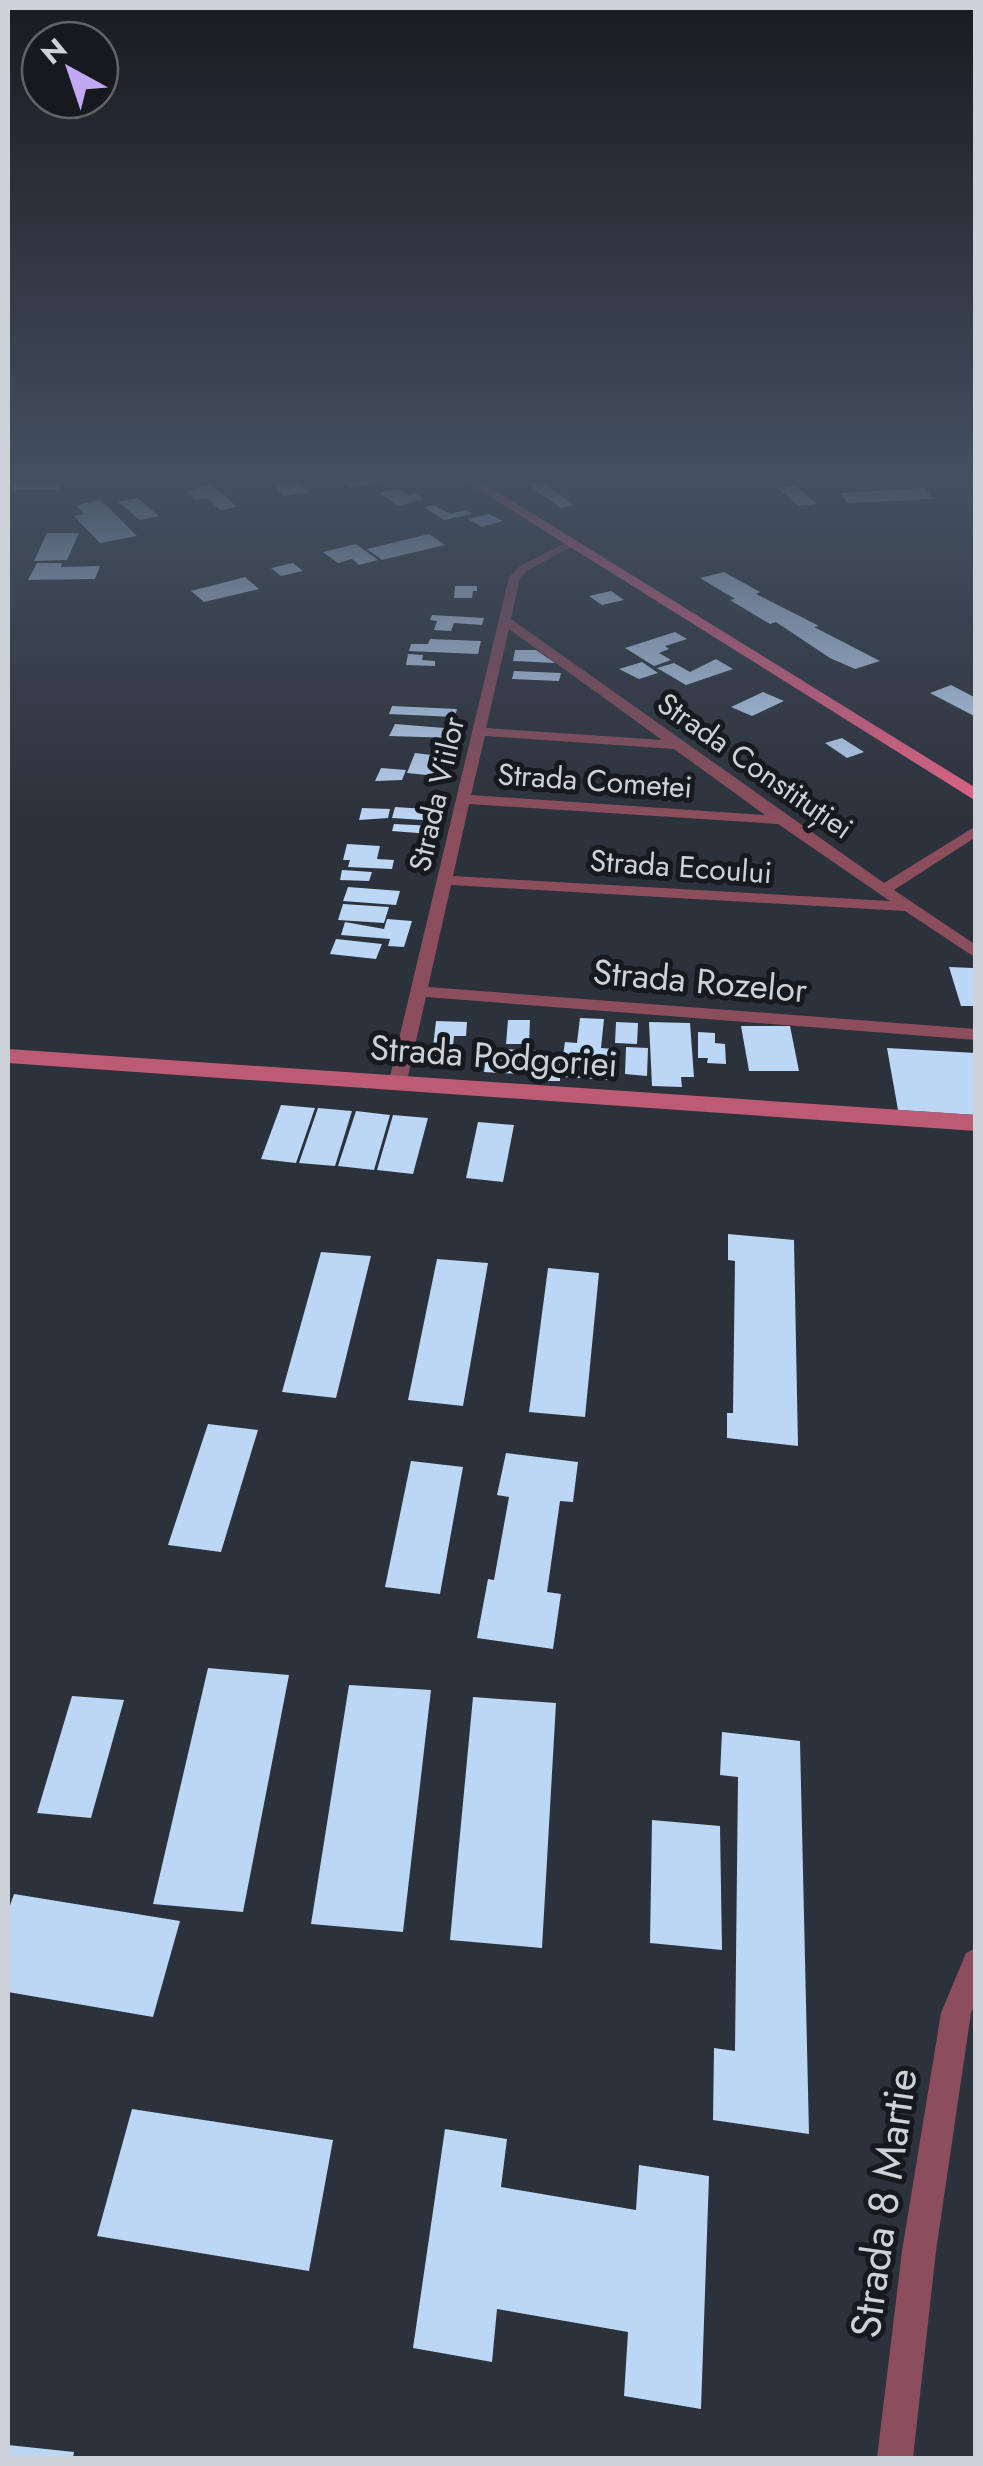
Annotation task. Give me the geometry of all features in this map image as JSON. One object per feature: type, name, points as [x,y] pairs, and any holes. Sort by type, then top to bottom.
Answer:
[{"type":"main road","points":[[648,593],[976,796]]},
{"type":"street","name":"Strada Viilor","points":[[396,1085],[513,593]]},
{"type":"street","name":"Strada Constituției","points":[[506,621],[676,745],[976,952]]},
{"type":"street","points":[[480,732],[676,745]]},
{"type":"street","name":"Strada Cometei","points":[[463,800],[783,820]]},
{"type":"street","points":[[885,889],[976,830]]},
{"type":"street","name":"Strada Ecoului","points":[[445,880],[913,907]]},
{"type":"street","name":"Strada Rozelor","points":[[418,991],[976,1035]]},
{"type":"street","name":"Strada Podgoriei","points":[[8,1056],[976,1123]]},
{"type":"street","name":"Strada 8 Martie","points":[[896,2458],[919,2251],[956,2012],[976,1963]]},
{"type":"building","points":[[193,593],[242,593],[204,602]]},
{"type":"building","points":[[454,593],[473,593],[472,598],[454,598]]},
{"type":"building","points":[[614,593],[624,600],[602,605],[589,596]]},
{"type":"building","points":[[725,593],[758,593],[880,661],[855,669],[730,600],[735,599]]},
{"type":"building","points":[[432,615],[484,618],[482,625],[454,623],[451,631],[434,630],[437,621],[430,620]]},
{"type":"building","points":[[675,632],[687,639],[665,646],[669,649],[659,653],[671,660],[654,666],[625,648]]},
{"type":"building","points":[[430,639],[481,641],[478,654],[409,651],[411,644],[428,644]]},
{"type":"building","points":[[515,650],[536,650],[555,663],[513,661]]},
{"type":"building","points":[[408,654],[423,655],[422,660],[435,661],[435,666],[406,665]]},
{"type":"building","points":[[716,659],[733,669],[686,685],[657,668],[674,663],[690,672]]},
{"type":"building","points":[[642,662],[658,673],[639,679],[619,669]]},
{"type":"building","points":[[514,671],[561,673],[559,681],[512,679]]},
{"type":"building","points":[[951,685],[976,698],[976,717],[930,693]]},
{"type":"building","points":[[763,692],[784,701],[752,716],[731,707]]},
{"type":"building","points":[[392,706],[457,709],[455,717],[389,714]]},
{"type":"building","points":[[395,724],[457,729],[454,738],[389,736]]},
{"type":"building","points":[[842,738],[864,752],[847,758],[825,743]]},
{"type":"building","points":[[415,753],[440,756],[438,760],[443,760],[436,776],[407,773]]},
{"type":"building","points":[[381,768],[406,770],[402,780],[375,781]]},
{"type":"building","points":[[395,807],[426,809],[423,820],[392,818]]},
{"type":"building","points":[[362,808],[390,809],[388,818],[359,820]]},
{"type":"building","points":[[394,824],[433,826],[431,834],[392,831]]},
{"type":"building","points":[[347,844],[380,846],[377,859],[394,860],[392,869],[348,867],[350,860],[343,860]]},
{"type":"building","points":[[342,870],[372,872],[369,881],[340,880]]},
{"type":"building","points":[[348,887],[400,891],[396,905],[343,901]]},
{"type":"building","points":[[343,904],[389,907],[384,923],[338,920]]},
{"type":"building","points":[[387,919],[412,921],[404,947],[388,946],[390,939],[341,935],[345,922],[384,929]]},
{"type":"building","points":[[336,939],[382,944],[376,959],[330,954]]},
{"type":"building","points":[[949,967],[973,968],[976,1006],[961,1006]]},
{"type":"building","points":[[580,1018],[604,1019],[601,1048],[613,1049],[612,1058],[563,1055],[565,1042],[577,1043]]},
{"type":"building","points":[[508,1020],[530,1020],[529,1044],[506,1044]]},
{"type":"building","points":[[436,1021],[467,1022],[466,1036],[454,1036],[452,1056],[432,1056]]},
{"type":"building","points":[[616,1022],[638,1023],[637,1044],[615,1043]]},
{"type":"building","points":[[649,1022],[690,1023],[694,1077],[681,1077],[682,1087],[652,1086]]},
{"type":"building","points":[[741,1026],[790,1026],[799,1071],[749,1071]]},
{"type":"building","points":[[698,1032],[715,1033],[715,1043],[725,1044],[726,1064],[707,1063],[708,1058],[698,1058]]},
{"type":"building","points":[[626,1047],[648,1048],[647,1076],[625,1074]]},
{"type":"building","points":[[487,1048],[543,1051],[540,1075],[484,1072]]},
{"type":"building","points":[[887,1048],[976,1053],[976,1115],[898,1110]]},
{"type":"building","points":[[545,1057],[560,1057],[560,1081],[545,1081]]},
{"type":"building","points":[[566,1057],[618,1061],[617,1072],[612,1072],[611,1080],[564,1077]]},
{"type":"building","points":[[281,1105],[315,1108],[296,1163],[261,1159]]},
{"type":"building","points":[[318,1108],[352,1111],[335,1166],[299,1163]]},
{"type":"building","points":[[356,1111],[390,1115],[374,1170],[338,1166]]},
{"type":"building","points":[[393,1115],[428,1118],[413,1174],[377,1170]]},
{"type":"building","points":[[478,1122],[514,1125],[503,1182],[466,1178]]},
{"type":"building","points":[[728,1234],[794,1240],[798,1446],[727,1438],[727,1413],[733,1413],[735,1261],[728,1260]]},
{"type":"building","points":[[321,1252],[371,1256],[336,1398],[282,1392]]},
{"type":"building","points":[[437,1259],[488,1263],[463,1406],[408,1400]]},
{"type":"building","points":[[548,1268],[599,1273],[585,1417],[529,1412]]},
{"type":"building","points":[[208,1424],[258,1430],[221,1552],[168,1545]]},
{"type":"building","points":[[506,1453],[578,1462],[573,1502],[560,1501],[547,1592],[561,1594],[553,1649],[477,1638],[488,1579],[494,1580],[509,1497],[497,1495]]},
{"type":"building","points":[[411,1461],[463,1467],[440,1594],[385,1587]]},
{"type":"building","points":[[208,1668],[289,1675],[243,1912],[153,1904]]},
{"type":"building","points":[[349,1685],[431,1690],[403,1932],[311,1924]]},
{"type":"building","points":[[72,1696],[124,1700],[91,1818],[37,1813]]},
{"type":"building","points":[[473,1697],[556,1703],[542,1948],[450,1940]]},
{"type":"building","points":[[722,1732],[800,1741],[809,2134],[713,2120],[714,2048],[735,2051],[738,1777],[720,1775]]},
{"type":"building","points":[[652,1820],[720,1826],[722,1950],[650,1943]]},
{"type":"building","points":[[14,1894],[180,1921],[153,2017],[8,1992],[8,1911]]},
{"type":"building","points":[[132,2109],[333,2140],[309,2271],[97,2236]]},
{"type":"building","points":[[445,2129],[507,2139],[501,2187],[636,2210],[639,2165],[709,2176],[701,2409],[624,2396],[628,2332],[497,2309],[492,2362],[413,2348]]},
{"type":"building","points":[[8,2445],[74,2452],[73,2458],[8,2458]]}]
